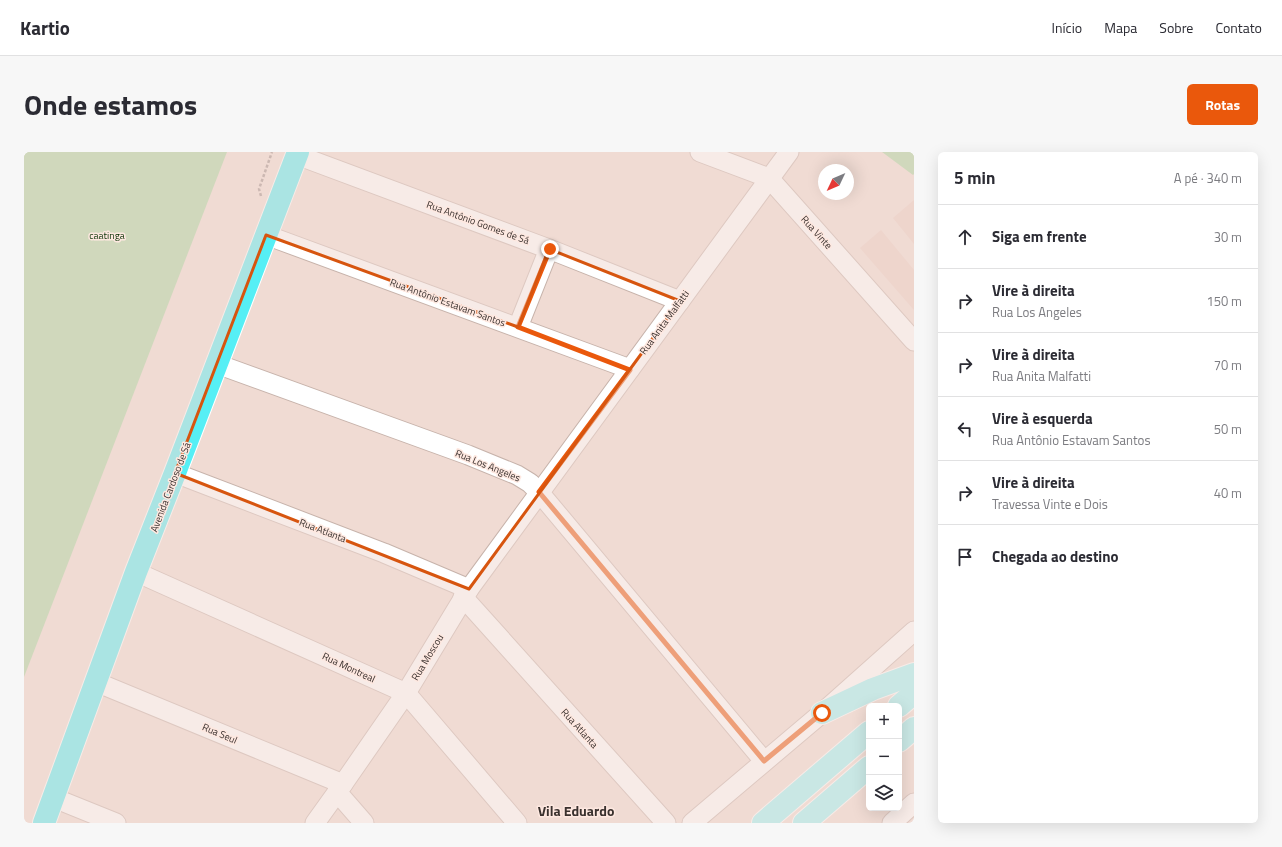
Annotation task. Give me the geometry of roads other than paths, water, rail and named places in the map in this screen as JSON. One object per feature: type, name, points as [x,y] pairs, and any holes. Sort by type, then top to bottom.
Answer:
[{"type":"highway","name":"Avenida Cardoso de Sá","points":[[44,823],[136,572],[297,154]]},
{"type":"main road","points":[[822,713],[873,689],[914,674]]},
{"type":"main road","points":[[902,703],[914,693]]},
{"type":"main road","points":[[901,739],[914,728]]},
{"type":"main road","points":[[763,823],[866,735]]},
{"type":"main road","points":[[804,823],[866,770]]},
{"type":"street","name":"Rua Vinte","points":[[700,152],[769,178],[914,341]]},
{"type":"street","name":"Rua Anita Malfatti","points":[[539,492],[789,152]]},
{"type":"street","name":"Rua Antônio Gomes de Sá","points":[[297,154],[550,249],[680,301]]},
{"type":"street","name":"Rua Antônio Estavam Santos","points":[[266,235],[518,327],[630,370]]},
{"type":"street","points":[[518,327],[550,249]]},
{"type":"street","name":"Rua Los Angeles","points":[[217,364],[510,472],[530,483],[764,761]]},
{"type":"street","name":"Rua Atlanta","points":[[175,473],[384,553],[466,593],[666,823]]},
{"type":"street","name":"Rua Moscou","points":[[315,823],[406,693],[466,593],[539,492]]},
{"type":"street","name":"Rua Montreal","points":[[136,572],[406,693],[517,823]]},
{"type":"street","points":[[692,823],[822,713],[914,631]]},
{"type":"street","name":"Rua Seul","points":[[96,682],[340,788],[364,823]]},
{"type":"street","points":[[54,798],[116,823]]},
{"type":"street","points":[[892,823],[914,803]]},
{"type":"district","name":"Vila Eduardo","points":[[576,811]]},
{"type":"park label","name":"caatinga","points":[[107,235]]}]
